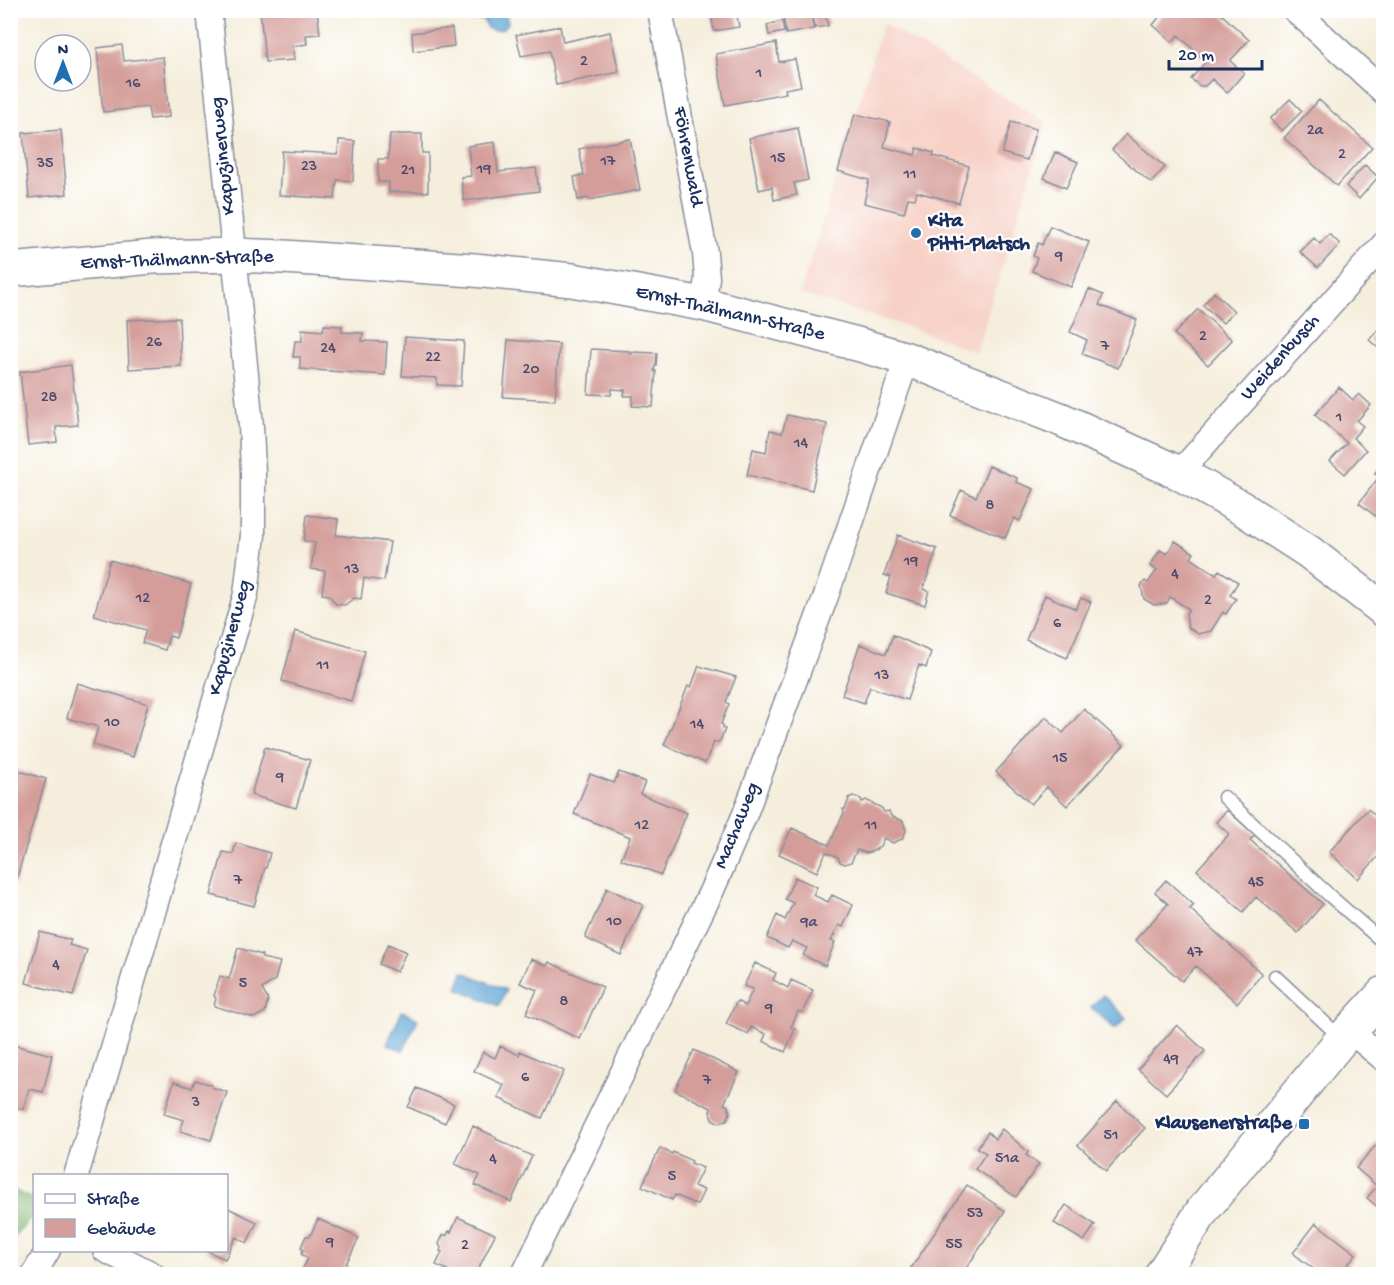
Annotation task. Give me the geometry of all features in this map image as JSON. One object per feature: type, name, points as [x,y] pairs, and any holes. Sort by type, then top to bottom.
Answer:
[{"type":"street","name":"Kapuzinerweg","points":[[77,1174],[246,594],[253,535],[254,472],[250,415],[209,10]]},
{"type":"street","name":"Föhrenwald","points":[[660,10],[705,253],[707,278],[703,304]]},
{"type":"street","points":[[1294,10],[1383,92]]},
{"type":"street","name":"Weidenbusch","points":[[1179,473],[1383,244]]},
{"type":"street","name":"Ernst-Thälmann-Straße","points":[[10,270],[153,257],[235,255],[474,270],[572,280],[703,304],[907,359],[1060,419],[1179,473],[1243,509],[1309,552],[1383,610]]},
{"type":"street","name":"Machaweg","points":[[524,1275],[711,892],[745,814],[826,597],[907,359]]},
{"type":"street","points":[[1162,1275],[1203,1210],[1383,993]]},
{"type":"street","points":[[1346,1035],[1383,1059]]},
{"type":"street","points":[[34,1275],[47,1252]]},
{"type":"street","points":[[107,1252],[152,1275]]},
{"type":"lane","points":[[1224,797],[1383,943]]},
{"type":"lane","points":[[1275,976],[1346,1035]]},
{"type":"shaded area","name":"Kita Pitti-Platsch","points":[[883,23],[1047,123],[976,352],[909,327],[800,294]]},
{"type":"green space","points":[[11,1189],[33,1200],[33,1215],[11,1241]]},
{"type":"water","points":[[447,11],[503,11],[508,23],[501,29],[493,30],[487,28],[483,20],[474,20],[472,16],[462,12]]},
{"type":"water","points":[[463,972],[506,990],[499,1006],[457,988]]},
{"type":"water","points":[[1103,995],[1126,1018],[1115,1029],[1091,1007]]},
{"type":"water","points":[[402,1011],[418,1019],[403,1051],[387,1044]]},
{"type":"building","points":[[260,10],[317,10],[320,34],[306,35],[307,44],[293,46],[294,60],[265,62]]},
{"type":"building","points":[[710,10],[736,10],[739,27],[714,31]]},
{"type":"building","points":[[825,10],[828,26],[815,28],[812,12]]},
{"type":"building","points":[[1165,10],[1176,10],[1179,13],[1181,10],[1217,10],[1249,40],[1230,61],[1244,73],[1227,93],[1212,79],[1205,86],[1200,86],[1191,79],[1206,61],[1178,35],[1172,42],[1153,25]]},
{"type":"building","points":[[810,12],[814,29],[786,34],[783,17]]},
{"type":"building","points":[[782,21],[784,32],[769,35],[767,25]]},
{"type":"building","points":[[560,26],[563,42],[610,32],[619,72],[556,85],[549,51],[521,56],[516,35]]},
{"type":"building","points":[[452,28],[454,46],[413,51],[412,33]]},
{"type":"building","points":[[776,43],[779,62],[795,59],[801,86],[785,89],[786,93],[725,105],[716,54]]},
{"type":"building","points":[[122,45],[124,61],[163,57],[169,117],[150,119],[148,107],[103,112],[97,48]]},
{"type":"building","points":[[1290,99],[1302,111],[1282,131],[1270,119]]},
{"type":"building","points":[[1319,100],[1372,147],[1337,186],[1284,138]]},
{"type":"building","points":[[855,114],[890,122],[884,147],[915,155],[917,148],[934,153],[933,156],[969,166],[959,203],[917,192],[915,199],[908,198],[904,213],[864,203],[869,180],[838,171]]},
{"type":"building","points":[[1011,122],[1036,129],[1027,160],[1002,153]]},
{"type":"building","points":[[798,128],[808,180],[794,183],[797,195],[774,200],[772,187],[759,190],[749,138]]},
{"type":"building","points":[[61,130],[67,194],[29,198],[23,133]]},
{"type":"building","points":[[390,134],[422,134],[422,153],[428,153],[428,192],[389,192],[389,182],[378,182],[378,159],[388,159]]},
{"type":"building","points":[[1126,134],[1165,167],[1151,183],[1112,150]]},
{"type":"building","points":[[630,139],[640,190],[578,200],[574,177],[584,175],[579,149]]},
{"type":"building","points":[[339,140],[355,141],[353,181],[337,180],[335,199],[279,195],[282,151],[338,154]]},
{"type":"building","points":[[495,142],[498,172],[536,168],[539,191],[464,201],[461,177],[471,176],[468,146]]},
{"type":"building","points":[[1055,152],[1078,162],[1066,188],[1044,178]]},
{"type":"building","points":[[1365,165],[1378,177],[1359,199],[1346,186]]},
{"type":"building","points":[[1050,226],[1089,242],[1071,287],[1032,271],[1037,258],[1033,256],[1038,243],[1042,245]]},
{"type":"building","points":[[1329,234],[1340,244],[1318,268],[1300,252],[1314,238],[1320,244]]},
{"type":"building","points":[[1089,289],[1103,295],[1099,305],[1137,320],[1118,368],[1082,354],[1087,340],[1070,332]]},
{"type":"building","points":[[1214,292],[1234,311],[1223,323],[1203,305]]},
{"type":"building","points":[[1198,309],[1232,340],[1208,365],[1174,334]]},
{"type":"building","points":[[179,318],[181,366],[129,369],[127,320]]},
{"type":"building","points":[[1384,323],[1384,353],[1369,340]]},
{"type":"building","points":[[324,325],[342,326],[342,332],[363,333],[362,341],[387,342],[385,375],[300,369],[300,357],[293,357],[295,341],[302,341],[302,329],[323,331]]},
{"type":"building","points":[[405,337],[464,341],[461,386],[437,385],[437,378],[402,376]]},
{"type":"building","points":[[508,340],[559,344],[555,400],[503,397]]},
{"type":"building","points":[[591,349],[629,351],[632,354],[632,352],[657,353],[653,407],[632,406],[633,396],[624,396],[625,390],[612,389],[611,395],[588,394]]},
{"type":"building","points":[[71,365],[78,425],[56,427],[57,442],[28,445],[20,372]]},
{"type":"building","points":[[1339,387],[1353,400],[1359,394],[1371,405],[1357,421],[1363,426],[1353,438],[1366,450],[1345,474],[1330,461],[1347,443],[1315,415]]},
{"type":"building","points":[[787,415],[827,424],[812,490],[747,475],[753,449],[766,452],[770,430],[782,433]]},
{"type":"building","points":[[1384,462],[1384,523],[1359,503],[1379,477],[1375,473]]},
{"type":"building","points":[[989,466],[1017,478],[1016,482],[1034,489],[1020,521],[1014,518],[1005,538],[950,515],[961,490],[976,497]]},
{"type":"building","points":[[307,515],[338,519],[336,535],[390,542],[384,581],[364,578],[361,599],[354,598],[345,605],[336,604],[329,595],[322,594],[325,571],[311,569],[315,543],[304,541]]},
{"type":"building","points":[[898,535],[937,549],[923,589],[929,591],[925,605],[886,593],[891,577],[884,575]]},
{"type":"building","points":[[1175,541],[1194,553],[1191,558],[1203,566],[1216,574],[1219,570],[1238,582],[1230,595],[1236,599],[1226,614],[1223,612],[1211,631],[1198,634],[1188,627],[1186,614],[1189,609],[1170,597],[1167,603],[1154,605],[1144,599],[1141,586],[1145,581],[1148,583],[1157,570],[1150,566],[1160,550],[1167,554]]},
{"type":"building","points":[[110,560],[191,584],[176,638],[169,636],[165,650],[142,643],[146,630],[94,615]]},
{"type":"building","points":[[1045,595],[1076,609],[1081,598],[1091,602],[1067,658],[1026,640]]},
{"type":"building","points":[[295,631],[365,651],[351,701],[282,681]]},
{"type":"building","points":[[893,635],[931,652],[926,668],[919,665],[907,700],[870,687],[864,703],[842,695],[860,644],[886,654]]},
{"type":"building","points":[[699,666],[736,677],[726,702],[729,704],[721,724],[725,729],[720,741],[714,742],[705,763],[664,745],[688,686],[691,687]]},
{"type":"building","points":[[77,683],[148,704],[133,757],[93,745],[98,727],[67,718]]},
{"type":"building","points":[[1084,709],[1124,745],[1067,806],[1047,787],[1031,804],[996,772],[1046,717],[1063,733]]},
{"type":"building","points":[[265,747],[310,760],[296,808],[251,795]]},
{"type":"building","points":[[10,768],[46,779],[15,884],[10,882]]},
{"type":"building","points":[[619,772],[645,782],[640,794],[687,813],[661,875],[621,859],[630,837],[574,814],[590,774],[614,783]]},
{"type":"building","points":[[853,796],[861,799],[862,802],[866,800],[882,808],[884,812],[889,811],[891,816],[903,821],[906,831],[902,839],[893,843],[884,838],[875,850],[867,853],[857,850],[851,862],[845,864],[840,862],[838,857],[826,852],[817,872],[779,854],[792,828],[829,845],[844,813],[843,809],[845,809],[848,798]]},
{"type":"building","points":[[1368,809],[1384,823],[1384,850],[1358,879],[1329,852]]},
{"type":"building","points":[[1227,810],[1255,835],[1250,840],[1323,904],[1298,933],[1256,897],[1243,912],[1197,870],[1229,834],[1216,822]]},
{"type":"building","points":[[236,843],[270,853],[254,906],[211,895],[223,852],[233,854]]},
{"type":"building","points":[[795,877],[817,887],[813,895],[828,902],[832,895],[853,905],[843,927],[839,925],[831,941],[835,942],[825,966],[803,955],[807,948],[792,941],[788,948],[767,938],[777,915],[785,920],[793,903],[785,899]]},
{"type":"building","points":[[1166,880],[1194,905],[1190,909],[1262,974],[1237,1003],[1196,966],[1182,981],[1135,940],[1168,904],[1155,892]]},
{"type":"building","points":[[607,888],[643,905],[621,955],[585,938]]},
{"type":"building","points":[[40,932],[71,940],[69,945],[87,950],[73,996],[26,983]]},
{"type":"building","points":[[388,944],[406,952],[397,972],[379,964]]},
{"type":"building","points":[[238,948],[262,955],[262,958],[280,962],[275,980],[262,989],[268,1000],[265,1012],[254,1018],[214,1006],[216,998],[214,996],[220,976],[229,979]]},
{"type":"building","points":[[531,959],[547,966],[549,962],[603,987],[580,1039],[526,1014],[537,990],[520,983]]},
{"type":"building","points":[[755,963],[776,973],[773,980],[788,988],[791,980],[813,990],[802,1013],[798,1011],[791,1027],[795,1029],[785,1052],[763,1041],[766,1034],[751,1027],[748,1034],[726,1024],[737,1001],[745,1006],[753,989],[744,986]]},
{"type":"building","points":[[1177,1025],[1205,1051],[1166,1094],[1138,1069]]},
{"type":"building","points":[[10,1044],[52,1055],[43,1092],[29,1089],[23,1109],[10,1106]]},
{"type":"building","points":[[500,1046],[519,1055],[520,1051],[564,1071],[542,1118],[498,1098],[504,1085],[474,1071],[483,1052],[495,1058]]},
{"type":"building","points":[[694,1050],[739,1072],[724,1104],[728,1106],[730,1113],[727,1120],[719,1123],[712,1119],[711,1108],[675,1090]]},
{"type":"building","points":[[195,1080],[227,1092],[211,1140],[180,1131],[184,1120],[164,1114],[174,1082],[192,1088]]},
{"type":"building","points":[[417,1088],[454,1104],[445,1123],[408,1107]]},
{"type":"building","points":[[1117,1101],[1145,1128],[1106,1171],[1078,1145]]},
{"type":"building","points":[[473,1126],[532,1156],[511,1202],[475,1185],[480,1175],[455,1164]]},
{"type":"building","points":[[1002,1129],[1028,1152],[1026,1155],[1039,1164],[1016,1197],[975,1169],[986,1153],[977,1148],[988,1132],[995,1139]]},
{"type":"building","points":[[1384,1136],[1384,1205],[1380,1209],[1367,1198],[1377,1186],[1356,1168]]},
{"type":"building","points":[[660,1148],[672,1154],[673,1152],[703,1168],[694,1186],[704,1190],[697,1205],[675,1195],[672,1200],[642,1186]]},
{"type":"building","points":[[967,1185],[1005,1211],[962,1274],[907,1274]]},
{"type":"building","points":[[1066,1205],[1095,1225],[1084,1241],[1054,1223]]},
{"type":"building","points":[[228,1208],[257,1222],[247,1243],[236,1237],[225,1259],[209,1252],[228,1252]]},
{"type":"building","points":[[458,1217],[495,1234],[476,1274],[456,1274],[436,1265],[442,1252],[439,1244],[443,1235],[451,1232]]},
{"type":"building","points":[[318,1219],[359,1238],[341,1274],[300,1274],[308,1258],[301,1254],[303,1250],[301,1247],[306,1236],[310,1236]]},
{"type":"building","points":[[1316,1223],[1356,1254],[1340,1274],[1320,1274],[1293,1253]]},
{"type":"place","name":"Kita Pitti-Platsch","points":[[916,233]]},
{"type":"place","name":"Klausenerstraße","points":[[1304,1124]]}]
